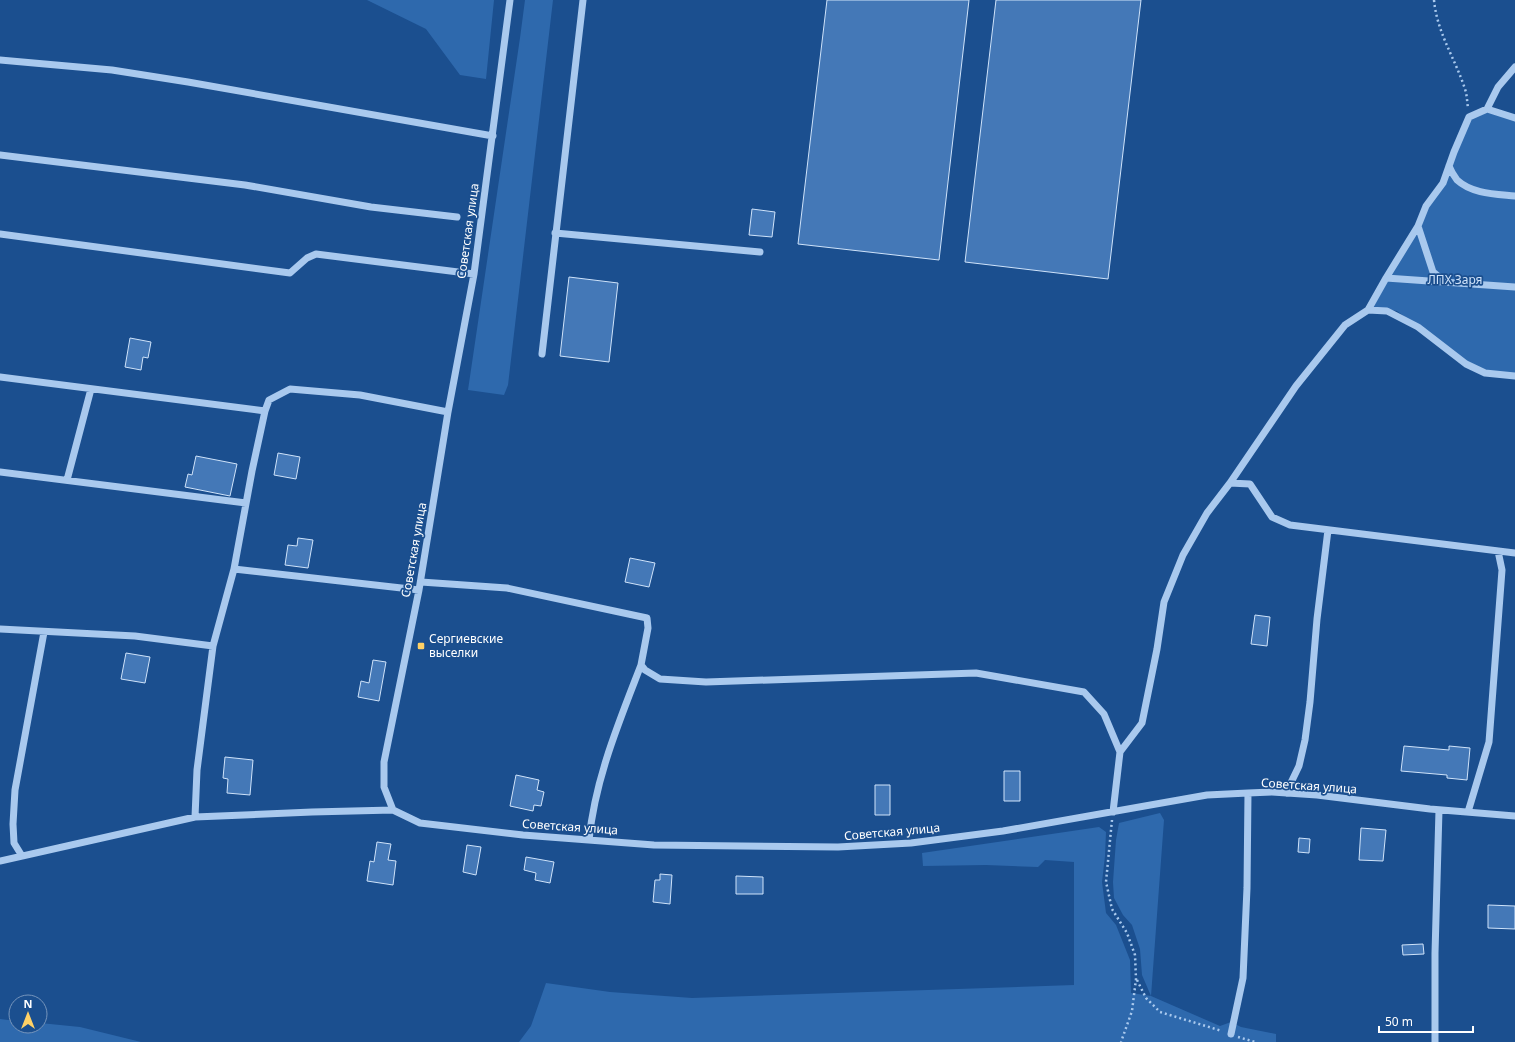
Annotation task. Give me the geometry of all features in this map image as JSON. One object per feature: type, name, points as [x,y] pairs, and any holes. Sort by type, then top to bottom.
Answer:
[{"type":"street","name":"Советская улица","points":[[510,0],[474,274],[448,412],[419,590],[384,762],[384,787],[393,810],[420,823],[523,835],[654,844],[838,847],[911,843],[988,833],[1207,795],[1248,793],[1317,795],[1439,810],[1515,816]]},
{"type":"street","points":[[542,354],[583,0]]},
{"type":"street","points":[[0,60],[112,70],[493,136]]},
{"type":"street","points":[[1120,752],[1142,723],[1157,649],[1164,602],[1183,555],[1207,513],[1230,483],[1296,386],[1345,325],[1368,310],[1418,226],[1426,206],[1443,183],[1469,117],[1486,109],[1498,87],[1515,67]]},
{"type":"street","points":[[1486,109],[1515,118]]},
{"type":"street","points":[[0,154],[140,173],[245,185],[371,207],[457,217]]},
{"type":"street","points":[[1449,166],[1456,179],[1463,184],[1482,192],[1515,196]]},
{"type":"street","points":[[1418,226],[1433,272],[1444,281]]},
{"type":"street","points":[[555,233],[760,252]]},
{"type":"street","points":[[0,234],[290,273],[307,258],[316,254],[474,274]]},
{"type":"street","points":[[1386,278],[1515,287]]},
{"type":"street","points":[[1368,310],[1387,311],[1418,327],[1466,364],[1485,373],[1515,376]]},
{"type":"street","points":[[0,377],[264,411]]},
{"type":"street","points":[[67,480],[91,389]]},
{"type":"street","points":[[195,816],[197,770],[213,646],[234,569],[264,411],[269,400],[290,389],[360,395],[448,412]]},
{"type":"street","points":[[0,472],[246,503]]},
{"type":"street","points":[[1230,483],[1250,484],[1272,517],[1290,525],[1515,553]]},
{"type":"street","points":[[1286,793],[1299,766],[1305,740],[1310,702],[1317,619],[1328,530]]},
{"type":"street","points":[[1468,812],[1489,742],[1502,570],[1498,551]]},
{"type":"street","points":[[234,569],[419,590]]},
{"type":"street","points":[[420,582],[507,588],[647,618],[648,628],[641,665],[604,765],[591,817],[589,840]]},
{"type":"street","points":[[0,629],[135,636],[213,646]]},
{"type":"street","points":[[22,856],[14,843],[13,824],[16,790],[44,632]]},
{"type":"street","points":[[641,665],[645,670],[660,679],[706,682],[976,673],[1084,692],[1104,714],[1120,752],[1113,812]]},
{"type":"street","points":[[1231,1034],[1243,978],[1247,888],[1248,793]]},
{"type":"street","points":[[0,861],[195,816],[393,810]]},
{"type":"street","points":[[1435,1042],[1435,953],[1439,810]]},
{"type":"path","points":[[1434,0],[1435,13],[1443,38],[1465,90],[1469,117]]},
{"type":"path","points":[[1113,812],[1106,882],[1112,909],[1128,933],[1135,955],[1136,979],[1132,1011],[1121,1042]]},
{"type":"path","points":[[1136,979],[1146,998],[1160,1012],[1255,1042]]},
{"type":"green space","points":[[367,0],[494,0],[486,79],[460,75],[426,29]]},
{"type":"green space","points":[[525,0],[553,0],[508,385],[504,395],[468,390]]},
{"type":"green space","name":"ЛПХ Заря","points":[[1487,109],[1515,118],[1515,376],[1485,373],[1397,311],[1370,306],[1443,183],[1469,117]]},
{"type":"green space","points":[[1160,813],[1164,820],[1151,996],[1142,975],[1140,949],[1132,925],[1123,915],[1114,898],[1113,882],[1116,840],[1119,823]]},
{"type":"green space","points":[[1099,827],[1106,832],[1102,882],[1106,913],[1116,925],[1130,960],[1131,993],[1151,996],[1220,1026],[1231,1022],[1241,1027],[1276,1034],[1276,1042],[519,1042],[531,1026],[546,983],[610,992],[692,998],[1074,985],[1074,862],[1045,860],[1038,867],[986,865],[923,866],[922,853]]},
{"type":"green space","points":[[0,1019],[8,1020],[8,1034],[48,1034],[48,1024],[80,1027],[141,1042],[0,1042]]},
{"type":"building","points":[[827,0],[969,0],[939,260],[798,244]]},
{"type":"building","points":[[996,0],[1141,0],[1108,279],[965,262]]},
{"type":"building","points":[[752,209],[775,212],[772,237],[749,235]]},
{"type":"building","points":[[569,277],[618,283],[609,362],[560,356]]},
{"type":"building","points":[[130,338],[151,342],[148,358],[143,357],[141,370],[125,367]]},
{"type":"building","points":[[278,453],[300,457],[296,479],[274,475]]},
{"type":"building","points":[[196,456],[237,464],[230,496],[185,487],[188,474],[192,475]]},
{"type":"building","points":[[298,538],[313,540],[308,568],[285,565],[288,545],[297,546]]},
{"type":"building","points":[[630,558],[655,563],[649,587],[625,582]]},
{"type":"building","points":[[1255,615],[1270,617],[1267,646],[1251,644]]},
{"type":"building","points":[[126,653],[150,657],[145,683],[121,679]]},
{"type":"building","points":[[373,660],[386,662],[379,701],[358,697],[361,681],[369,683]]},
{"type":"building","points":[[1404,746],[1449,750],[1449,746],[1470,748],[1467,780],[1447,778],[1447,775],[1401,771]]},
{"type":"building","points":[[225,757],[253,760],[250,795],[227,793],[228,779],[223,778]]},
{"type":"building","points":[[1004,771],[1020,771],[1020,801],[1004,801]]},
{"type":"building","points":[[516,775],[539,780],[537,790],[544,792],[541,806],[534,805],[533,811],[510,806]]},
{"type":"building","points":[[875,785],[890,785],[890,815],[875,815]]},
{"type":"building","points":[[1361,828],[1386,830],[1383,861],[1359,860]]},
{"type":"building","points":[[1299,838],[1310,839],[1309,853],[1298,852]]},
{"type":"building","points":[[377,842],[391,844],[388,860],[396,861],[393,885],[367,881],[370,861],[374,862]]},
{"type":"building","points":[[467,845],[481,847],[476,875],[463,872]]},
{"type":"building","points":[[526,857],[554,862],[550,883],[535,880],[536,873],[524,870]]},
{"type":"building","points":[[660,874],[672,875],[670,904],[653,902],[655,880],[660,880]]},
{"type":"building","points":[[736,876],[763,877],[763,894],[736,894]]},
{"type":"building","points":[[1488,905],[1515,906],[1515,929],[1488,928]]},
{"type":"building","points":[[1423,944],[1424,954],[1403,955],[1402,945]]},
{"type":"place","name":"Сергиевские выселки","points":[[421,646]]}]
